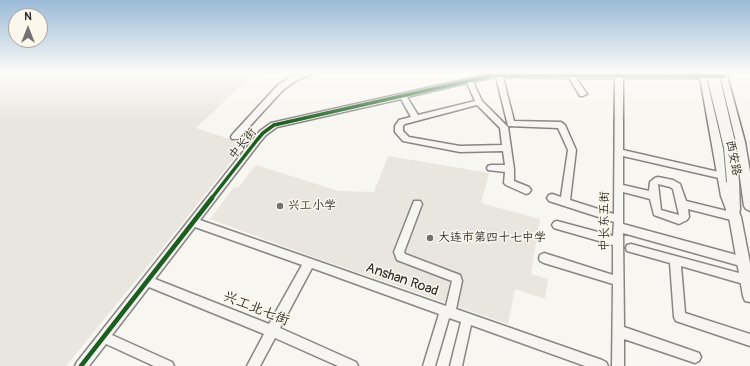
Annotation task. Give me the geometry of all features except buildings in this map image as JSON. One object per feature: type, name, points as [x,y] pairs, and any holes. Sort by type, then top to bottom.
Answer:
[{"type":"highway","points":[[711,89],[730,147],[728,179],[734,214]]},
{"type":"main road","points":[[727,89],[740,142],[750,206]]},
{"type":"main road","points":[[734,214],[750,296]]},
{"type":"street","points":[[235,137],[279,89]]},
{"type":"street","name":"中长街","points":[[81,366],[263,133],[274,125],[432,89]]},
{"type":"street","points":[[473,89],[479,102],[504,127],[510,169],[509,183],[526,190]]},
{"type":"street","points":[[502,89],[511,124],[561,125],[572,150],[565,202]]},
{"type":"street","points":[[580,89],[583,94]]},
{"type":"street","name":"中长东五街","points":[[618,366],[619,89]]},
{"type":"street","points":[[403,96],[416,119]]},
{"type":"street","points":[[479,102],[402,122],[399,126],[399,132],[406,139],[460,149],[507,148]]},
{"type":"street","points":[[619,152],[728,179]]},
{"type":"street","points":[[491,168],[510,169]]},
{"type":"street","points":[[658,180],[673,184],[677,187],[682,204],[684,217],[679,220],[663,216],[657,212],[653,187],[654,182],[658,180]]},
{"type":"street","points":[[618,187],[654,196]]},
{"type":"street","points":[[552,198],[618,223],[744,262]]},
{"type":"street","points":[[417,204],[400,252],[401,257],[456,278],[457,281],[429,366]]},
{"type":"street","points":[[682,204],[734,214]]},
{"type":"street","name":"Anshan Road","points":[[194,222],[602,366]]},
{"type":"street","points":[[557,225],[618,242]]},
{"type":"street","points":[[631,248],[747,280]]},
{"type":"street","points":[[544,258],[618,281]]},
{"type":"street","points":[[675,260],[680,317],[750,340]]},
{"type":"street","points":[[253,366],[308,263]]},
{"type":"street","name":"兴工北七街","points":[[147,281],[272,331],[352,366]]},
{"type":"street","points":[[456,366],[467,319]]},
{"type":"street","points":[[618,331],[695,357]]},
{"type":"street","points":[[104,337],[168,366]]},
{"type":"shaded area","points":[[0,89],[237,89],[196,128],[245,144],[66,366],[0,366]]},
{"type":"shaded area","name":"大连市第四十七中学","points":[[388,156],[489,173],[481,203],[540,219],[531,274],[548,279],[545,299],[515,289],[508,324],[313,257],[210,219],[234,187],[238,188],[256,165],[339,191],[374,192]]},
{"type":"cycle path","points":[[81,366],[263,133],[274,125],[432,89]]},
{"type":"place","name":"兴工小学","points":[[280,206]]},
{"type":"place","name":"大连市第四十七中学","points":[[430,238]]}]
